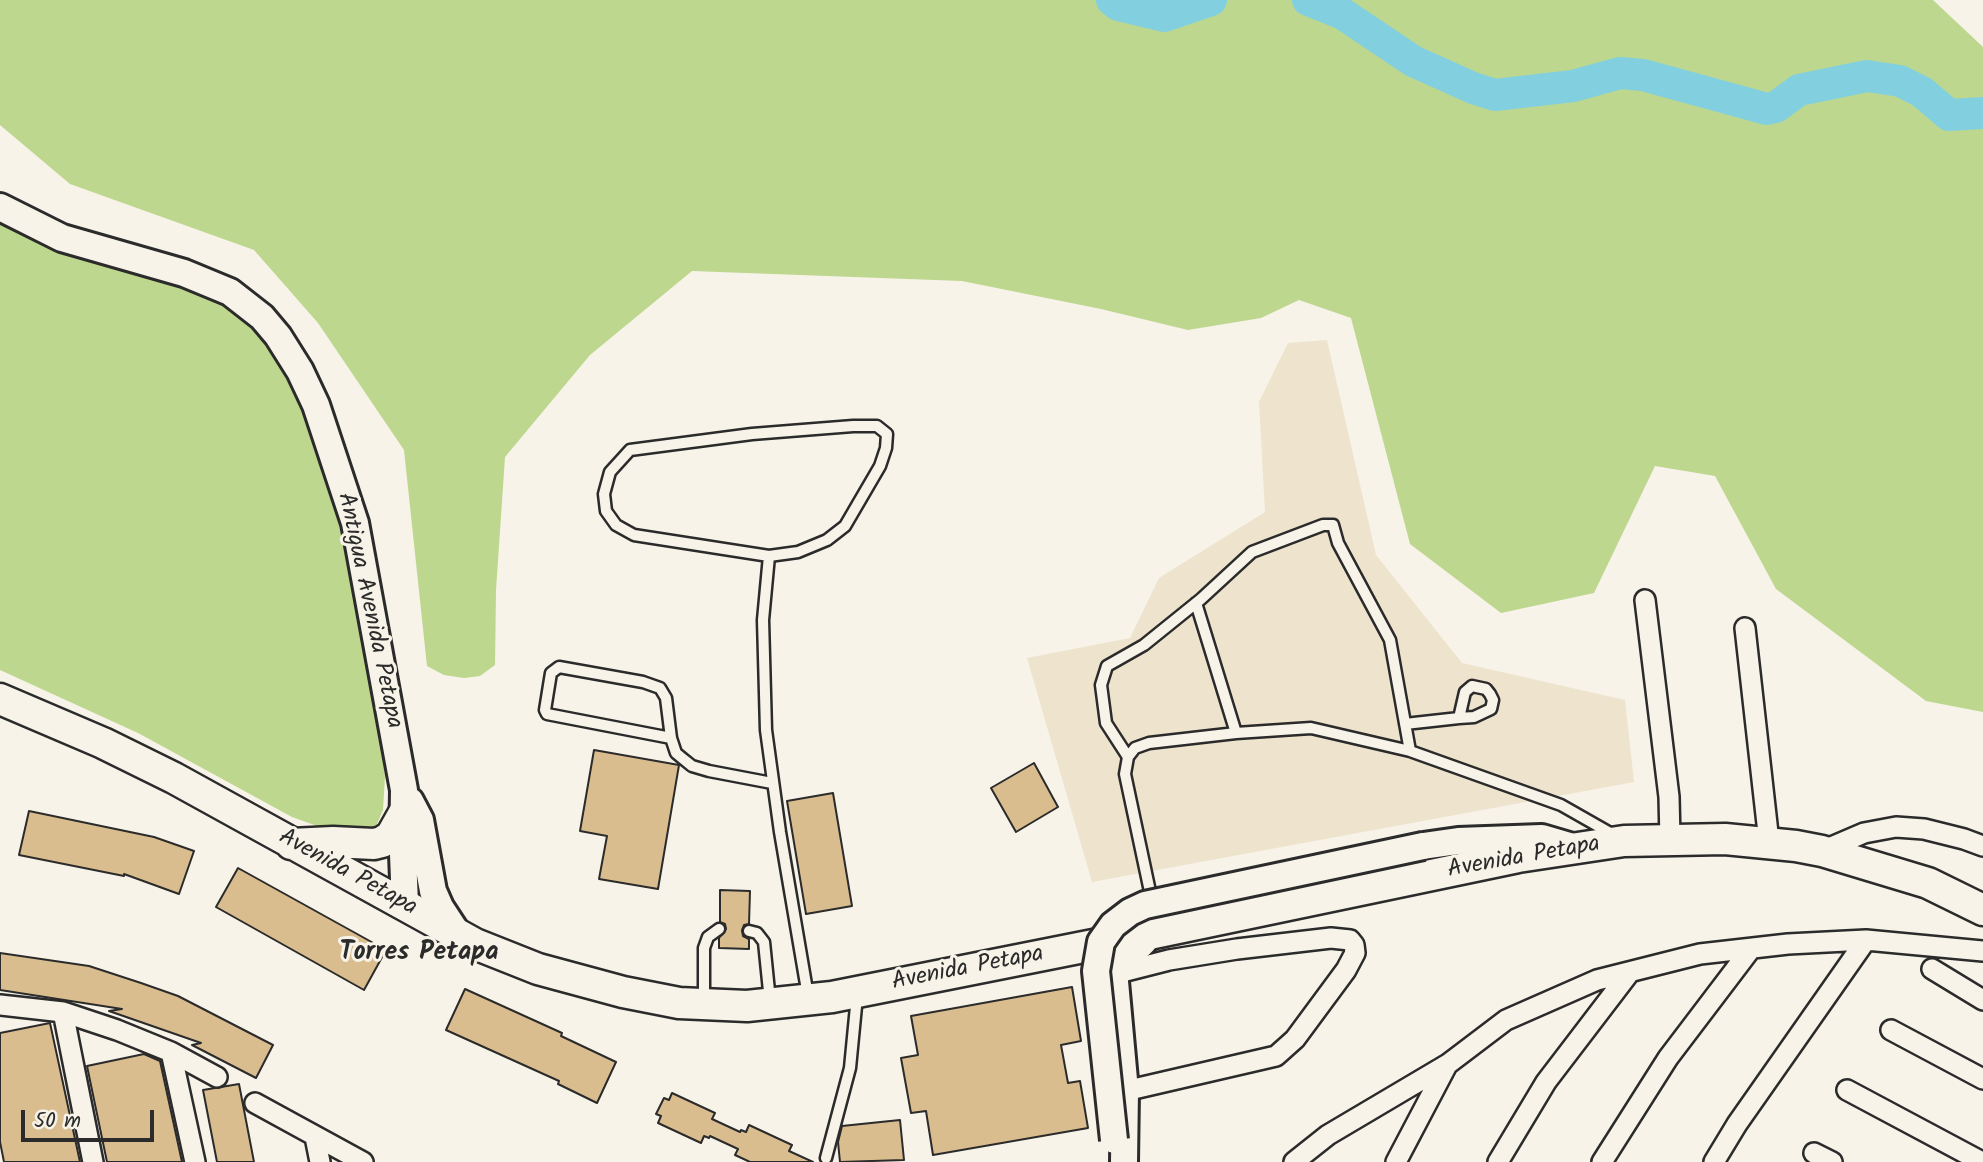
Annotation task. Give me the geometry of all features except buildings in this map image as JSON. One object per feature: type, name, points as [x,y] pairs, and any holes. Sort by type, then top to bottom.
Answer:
[{"type":"main road","name":"Antigua Avenida Petapa","points":[[0,207],[62,238],[184,273],[230,292],[262,317],[278,336],[300,371],[316,405],[355,523],[404,802],[405,905]]},
{"type":"main road","name":"Avenida Petapa","points":[[0,699],[103,743],[174,778],[459,936],[538,969],[623,992],[679,1003],[770,1005],[858,992],[1156,923],[1518,857],[1624,841],[1670,839],[1769,842],[1822,851],[1928,883],[1983,910]]},
{"type":"main road","name":"Antigua Avenida Petapa","points":[[404,802],[420,821],[433,891],[459,936]]},
{"type":"main road","points":[[291,844],[374,844],[391,836],[404,802]]},
{"type":"main road","points":[[1117,1155],[1096,971],[1101,942],[1113,925],[1130,912],[1145,905],[1423,846],[1458,841],[1542,838],[1576,848]]},
{"type":"main road","points":[[1117,1155],[1125,1091],[1112,960],[1120,950],[1139,946],[1156,923]]},
{"type":"street","points":[[1645,600],[1668,797],[1670,839]]},
{"type":"street","points":[[1745,628],[1769,842]]},
{"type":"street","points":[[1822,851],[1864,833],[1896,827],[1924,829],[1983,846]]},
{"type":"street","points":[[1114,974],[1170,960],[1331,938],[1350,940],[1355,953],[1346,970],[1295,1039],[1276,1056],[1125,1091]]},
{"type":"street","points":[[1714,1162],[1866,940]]},
{"type":"street","points":[[1294,1162],[1328,1135],[1448,1064],[1506,1020],[1597,981],[1700,954],[1787,944],[1866,940],[1983,951]]},
{"type":"street","points":[[1602,1162],[1668,1058],[1750,950]]},
{"type":"street","points":[[1932,970],[1983,1000]]},
{"type":"street","points":[[1498,1162],[1546,1082],[1630,972]]},
{"type":"street","points":[[0,1005],[63,1012],[171,1052],[217,1077]]},
{"type":"street","points":[[63,1012],[93,1162]]},
{"type":"street","points":[[1891,1030],[1983,1079]]},
{"type":"street","points":[[171,1052],[195,1162]]},
{"type":"street","points":[[1396,1162],[1448,1064]]},
{"type":"street","points":[[1847,1090],[1982,1162]]},
{"type":"street","points":[[255,1103],[363,1162]]},
{"type":"street","points":[[315,1137],[320,1162]]},
{"type":"lane","points":[[853,426],[877,426],[883,429],[887,434],[887,442],[881,464],[845,526],[827,540],[798,552],[769,556],[634,535],[624,531],[610,519],[606,510],[604,494],[610,472],[630,450],[752,434],[853,426]]},
{"type":"lane","points":[[1128,757],[1106,723],[1101,685],[1107,666],[1144,645],[1196,603],[1252,552],[1323,525],[1333,526],[1338,543],[1390,640],[1410,751]]},
{"type":"lane","points":[[769,556],[763,620],[766,730],[772,783],[808,1000]]},
{"type":"lane","points":[[1196,603],[1236,733]]},
{"type":"lane","points":[[671,738],[547,714],[545,710],[551,673],[559,667],[643,682],[660,688],[666,698],[671,738],[676,753],[692,766],[772,783]]},
{"type":"lane","points":[[1405,724],[1459,718]]},
{"type":"lane","points":[[1156,923],[1125,774],[1128,757],[1135,748],[1149,743],[1311,727],[1410,751],[1561,805],[1624,841]]},
{"type":"lane","points":[[704,1005],[704,948],[708,937],[719,929]]},
{"type":"lane","points":[[749,931],[757,933],[764,942],[770,1005]]},
{"type":"lane","points":[[826,1158],[850,1068],[858,992]]},
{"type":"shaded area","points":[[1327,340],[1376,555],[1462,663],[1625,700],[1634,782],[1092,882],[1027,658],[1130,638],[1159,578],[1265,512],[1259,402],[1288,343]]},
{"type":"green space","points":[[0,0],[1933,0],[1983,47],[1983,712],[1926,701],[1776,589],[1715,476],[1655,466],[1594,593],[1501,613],[1410,544],[1351,318],[1299,300],[1261,318],[1188,330],[962,281],[692,271],[590,355],[505,457],[496,590],[495,665],[480,676],[464,678],[444,675],[427,666],[404,450],[318,323],[254,250],[70,184],[0,125]]},
{"type":"green space","points":[[0,207],[184,273],[278,336],[345,531],[385,776],[383,810],[377,824],[368,833],[334,832],[292,817],[138,733],[0,670]]},
{"type":"waterway","points":[[1112,0],[1118,5],[1164,16],[1211,0]]},
{"type":"waterway","points":[[1308,0],[1343,14],[1413,61],[1495,95],[1573,86],[1620,73],[1643,75],[1767,109],[1776,107],[1799,90],[1867,76],[1900,81],[1922,92],[1949,115],[1983,113]]},
{"type":"district","name":"Torres Petapa","points":[[419,955]]}]
